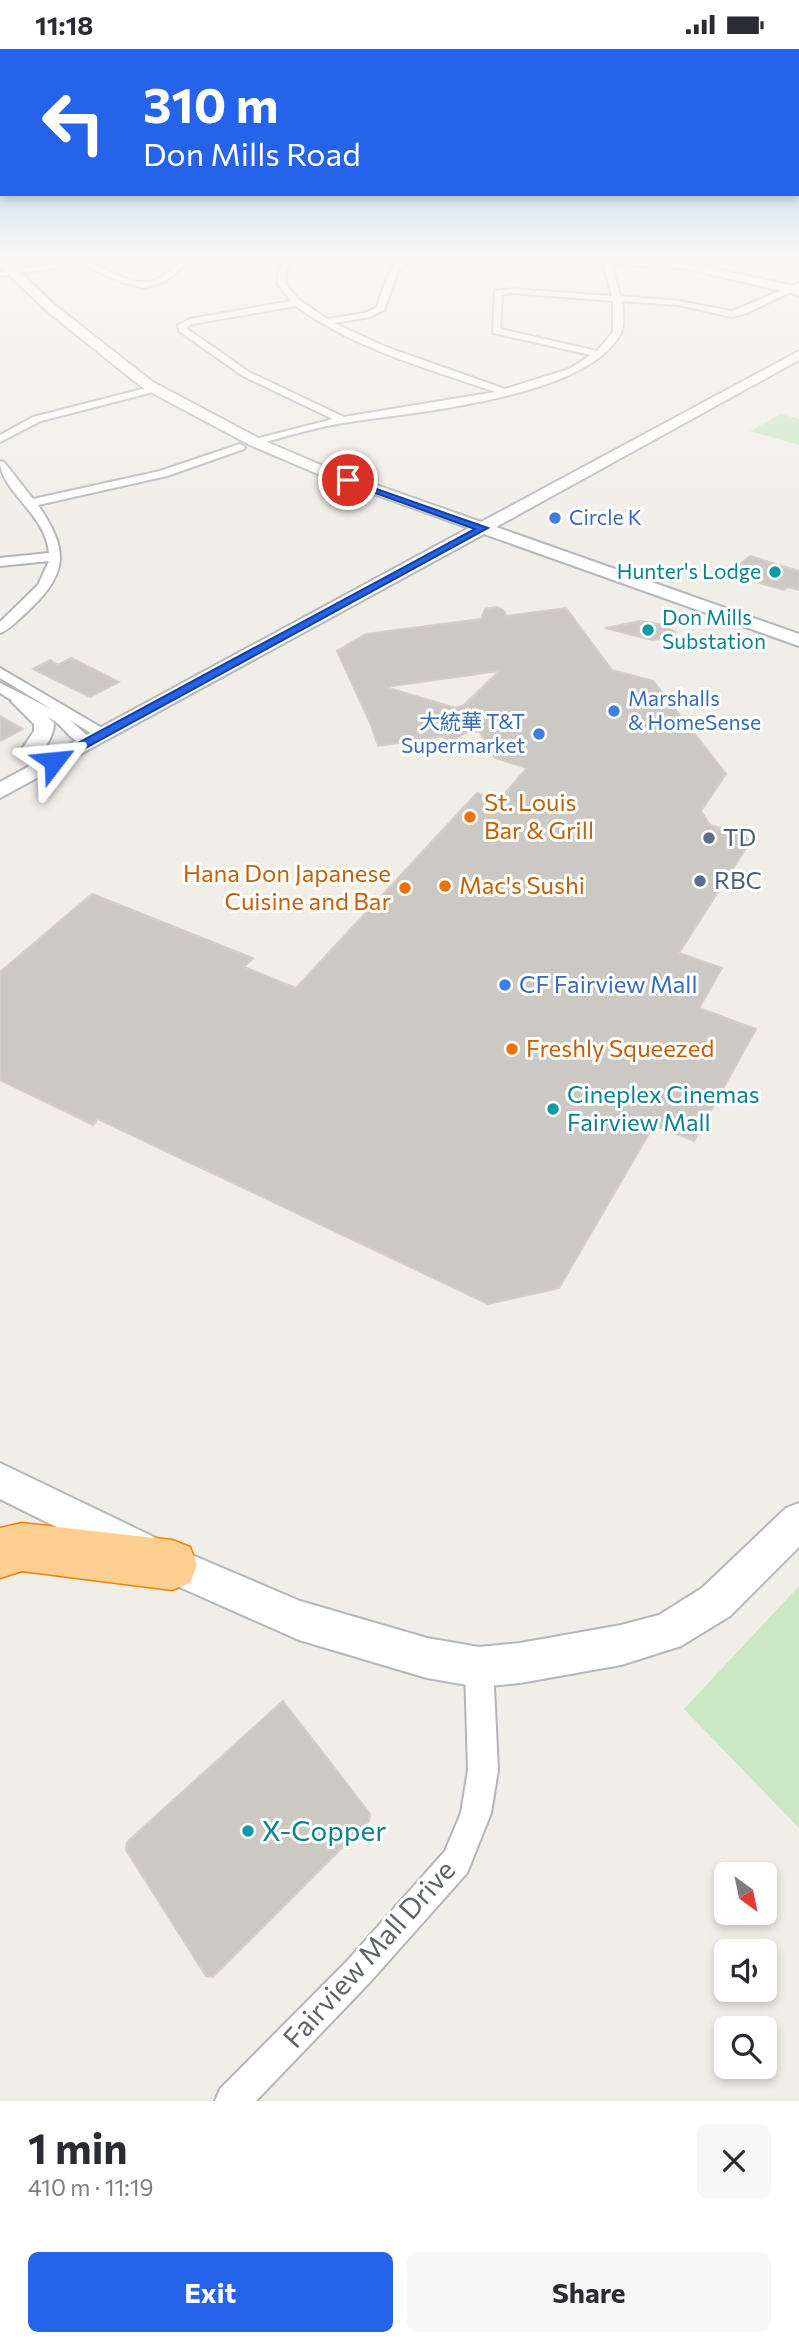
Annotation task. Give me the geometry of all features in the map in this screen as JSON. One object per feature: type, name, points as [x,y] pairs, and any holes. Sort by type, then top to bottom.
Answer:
[{"type":"highway","points":[[0,1553],[22,1547],[172,1565]]},
{"type":"main road","points":[[104,354],[147,391],[247,445],[799,659]]},
{"type":"main road","points":[[0,770],[31,752],[87,732],[453,542],[465,528],[778,354]]},
{"type":"main road","points":[[368,569],[465,528],[799,355]]},
{"type":"main road","points":[[465,528],[799,641]]},
{"type":"main road","points":[[0,791],[87,732],[263,626]]},
{"type":"main road","points":[[21,701],[44,723],[44,731],[31,752]]},
{"type":"main road","points":[[0,1480],[172,1565],[299,1620],[427,1658],[479,1667],[520,1663],[621,1645],[667,1632],[716,1602],[799,1521]]},
{"type":"street","points":[[217,354],[246,374],[343,420]]},
{"type":"street","points":[[401,354],[507,393]]},
{"type":"street","points":[[30,503],[163,474],[298,429],[507,393],[555,377],[597,354]]},
{"type":"street","points":[[0,439],[37,419],[147,391]]},
{"type":"street","points":[[0,464],[11,483],[30,503],[51,534],[55,556],[52,575],[45,588],[0,629]]},
{"type":"street","points":[[0,562],[55,556]]},
{"type":"street","points":[[0,672],[87,732]]},
{"type":"street","points":[[0,687],[21,701],[87,732]]},
{"type":"street","name":"Fairview Mall Drive","points":[[232,2101],[359,1971],[456,1862],[476,1813],[483,1770],[479,1667]]},
{"type":"green space","points":[[781,414],[799,419],[799,445],[750,431]]},
{"type":"green space","points":[[799,1586],[799,1828],[684,1709]]},
{"type":"building","name":"Hunter's Lodge","points":[[750,556],[799,571],[799,590],[788,587],[784,590],[760,583],[766,579],[736,567]]},
{"type":"building","name":"CF Fairview Mall","points":[[497,607],[507,616],[566,608],[612,670],[653,681],[726,774],[701,811],[710,825],[745,835],[750,842],[679,953],[722,968],[699,1008],[756,1029],[694,1141],[654,1125],[559,1288],[488,1304],[98,1119],[93,1125],[0,1080],[0,972],[92,894],[253,958],[244,967],[296,988],[477,793],[499,800],[527,768],[495,758],[479,731],[465,733],[448,744],[444,736],[378,746],[337,651],[366,634],[481,619],[485,609]],"holes":[[[499,671],[464,705],[456,708],[385,687]]]},
{"type":"building","name":"Don Mills Substation","points":[[641,621],[663,625],[675,632],[662,639],[652,640],[605,628]]},
{"type":"building","points":[[71,658],[119,682],[90,697],[33,669],[50,660],[58,665]]},
{"type":"building","points":[[0,716],[23,729],[0,741]]},
{"type":"building","name":"X-Copper","points":[[283,1701],[370,1814],[369,1821],[213,1977],[206,1976],[126,1850],[127,1842]]},
{"type":"place","name":"Circle K","points":[[555,518]]},
{"type":"place","name":"Hunter's Lodge","points":[[775,572]]},
{"type":"place","name":"Don Mills Substation","points":[[648,630]]},
{"type":"place","name":"Marshalls & HomeSense","points":[[614,711]]},
{"type":"place","name":"大統華 T&T Supermarket","points":[[539,734]]},
{"type":"place","name":"St. Louis Bar & Grill","points":[[470,817]]},
{"type":"place","name":"TD","points":[[709,838]]},
{"type":"place","name":"RBC","points":[[700,881]]},
{"type":"place","name":"Mac's Sushi","points":[[445,886]]},
{"type":"place","name":"Hana Don Japanese Cuisine and Bar","points":[[405,888]]},
{"type":"place","name":"CF Fairview Mall","points":[[505,985]]},
{"type":"place","name":"Freshly Squeezed","points":[[512,1049]]},
{"type":"place","name":"Cineplex Cinemas Fairview Mall","points":[[553,1109]]},
{"type":"place","name":"X-Copper","points":[[248,1831]]},
{"type":"route","points":[[54,761],[453,542],[484,528],[348,480]]}]
